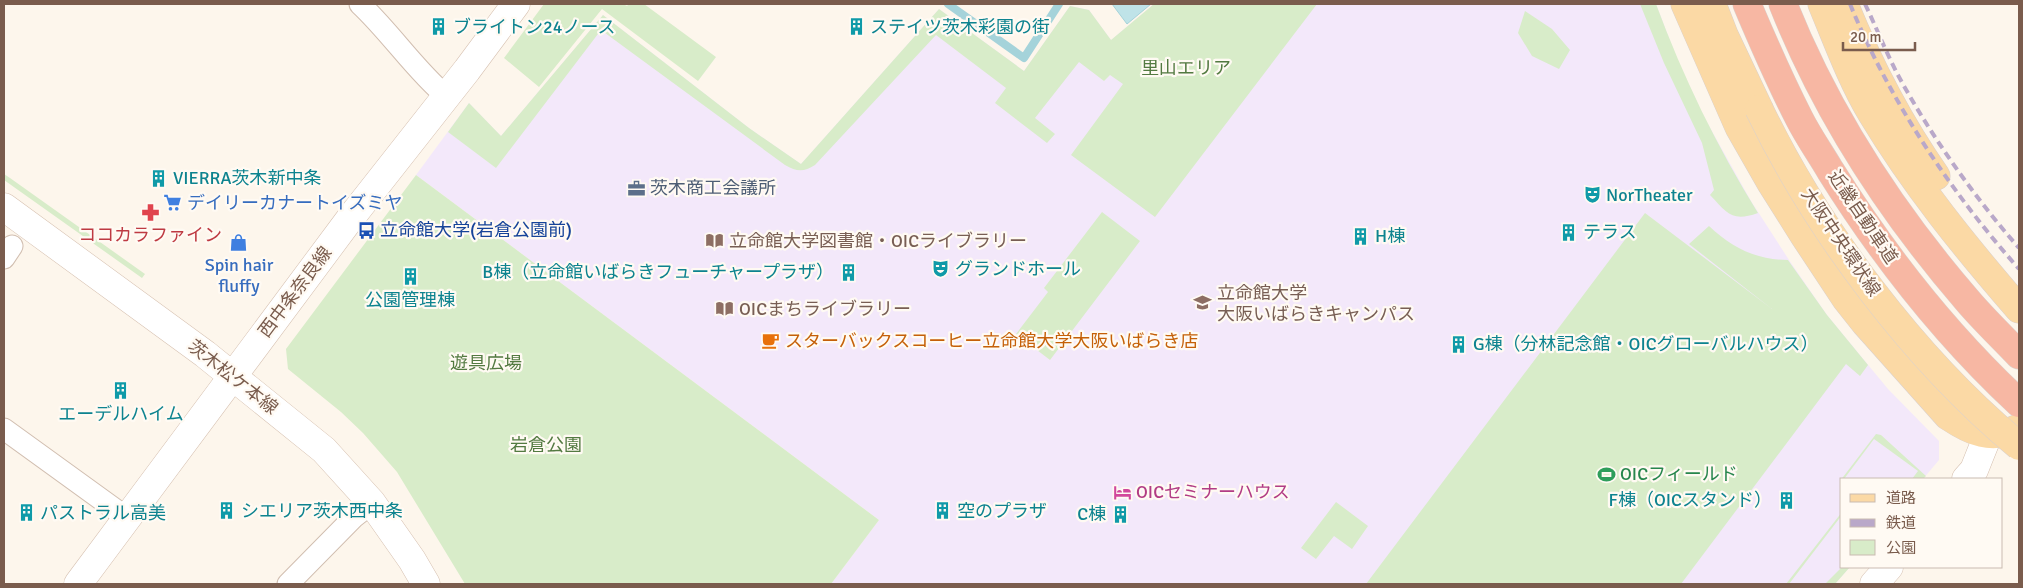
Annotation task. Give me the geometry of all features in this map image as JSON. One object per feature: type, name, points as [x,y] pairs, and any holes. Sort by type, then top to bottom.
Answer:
[{"type":"highway","name":"近畿自動車道","points":[[1747,4],[1800,120],[1884,253],[1940,321],[2019,403]]},
{"type":"highway","name":"近畿自動車道","points":[[1783,4],[1794,32],[1832,107],[1871,172],[1914,235],[1956,286],[2019,355]]},
{"type":"main road","points":[[1686,4],[1739,126],[1771,183],[1846,299],[1948,416],[1966,428],[1988,435],[2010,432],[2019,428]]},
{"type":"main road","name":"大阪中央環状線","points":[[1712,4],[1724,35],[1759,109],[1820,217],[1878,298],[1913,341],[1958,390],[2019,446]]},
{"type":"main road","points":[[1822,4],[1872,113],[1918,182],[1981,266],[2019,309]]},
{"type":"main road","points":[[1844,4],[1859,40],[1924,158],[1958,207],[1999,260],[2019,291]]},
{"type":"street","points":[[360,4],[384,27],[432,85],[446,96]]},
{"type":"street","name":"西中条奈良線","points":[[78,584],[349,220],[516,4]]},
{"type":"street","name":"茨木松ケ本線","points":[[4,207],[204,354],[324,450],[372,503],[412,560],[426,584]]},
{"type":"street","points":[[4,429],[127,518]]},
{"type":"street","points":[[1967,478],[1974,470],[1988,435]]},
{"type":"street","points":[[288,584],[354,517],[372,503]]},
{"type":"street","points":[[1874,584],[1888,568]]},
{"type":"shaded area","name":"立命館大学 大阪いばらきキャンパス","points":[[1154,4],[1656,4],[1677,59],[1704,117],[1751,201],[1827,315],[1888,389],[1939,441],[1939,460],[1924,478],[1840,478],[1840,568],[1849,568],[1835,584],[831,584],[879,520],[416,175],[469,103],[501,136],[603,15],[749,128],[801,164],[939,9],[1024,71],[1070,6],[1089,10],[1111,40]]},
{"type":"green space","points":[[544,4],[623,4],[627,6],[629,4],[644,4],[716,57],[698,81],[602,9],[539,87],[504,58]]},
{"type":"green space","name":"里山エリア","points":[[1154,4],[1317,4],[1155,217],[1071,155],[1123,84],[1110,75],[1104,81],[1079,62],[1035,118],[1055,134],[1047,143],[995,103],[1006,88],[936,35],[815,165],[804,170],[793,169],[785,165],[601,30],[496,168],[448,132],[469,103],[501,136],[603,15],[749,128],[801,164],[939,9],[1024,71],[1070,6],[1089,10],[1111,40]]},
{"type":"green space","points":[[1640,4],[1656,4],[1702,111],[1758,213],[1742,217],[1736,216],[1721,207],[1710,195],[1714,190],[1702,143],[1664,63]]},
{"type":"green space","points":[[1525,11],[1552,29],[1570,50],[1559,69],[1532,56],[1518,33]]},
{"type":"green space","points":[[4,174],[145,274],[142,278],[4,180]]},
{"type":"green space","name":"岩倉公園","points":[[416,175],[879,520],[831,584],[465,584],[397,472],[363,433],[341,412],[288,369],[286,349]]},
{"type":"green space","points":[[1102,212],[1140,241],[1050,360],[1016,334],[1048,292],[1044,288]]},
{"type":"green space","name":"OICフィールド","points":[[1645,213],[1772,309],[1689,244],[1709,226],[1727,241],[1745,251],[1766,258],[1788,260],[1827,315],[1868,365],[1860,376],[1846,364],[1681,584],[1366,584]]},
{"type":"green space","points":[[1876,434],[1881,435],[1926,476],[1924,478],[1913,478],[1918,471],[1874,439],[1845,478],[1842,478]]},
{"type":"green space","points":[[1336,502],[1368,526],[1352,549],[1334,536],[1316,559],[1301,548]]},
{"type":"green space","points":[[1840,515],[1840,518],[1789,584],[1786,584]]},
{"type":"green space","points":[[1841,568],[1849,568],[1835,584],[1825,584]]},
{"type":"water","points":[[1112,4],[1151,4],[1127,24]]},
{"type":"waterway","points":[[948,4],[1024,58],[1059,4]]},
{"type":"railway","points":[[1850,4],[1884,75],[1924,144],[1969,208],[2019,269]]},
{"type":"railway","points":[[1865,4],[1888,56],[1916,107],[1943,150],[2019,248]]},
{"type":"place","name":"ブライトン24ノース","points":[[439,27]]},
{"type":"place","name":"ステイツ茨木彩園の街","points":[[856,27]]},
{"type":"place","name":"VIERRA茨木新中条","points":[[159,178]]},
{"type":"place","name":"茨木商工会議所","points":[[636,188]]},
{"type":"place","name":"NorTheater","points":[[1592,195]]},
{"type":"place","name":"デイリーカナートイズミヤ","points":[[173,203]]},
{"type":"place","name":"ココカラファイン","points":[[150,212]]},
{"type":"place","name":"立命館大学(岩倉公園前)","points":[[366,230]]},
{"type":"place","name":"テラス","points":[[1569,232]]},
{"type":"place","name":"H棟","points":[[1361,236]]},
{"type":"place","name":"立命館大学図書館・OICライブラリー","points":[[715,241]]},
{"type":"place","name":"Spin hair fluffy","points":[[239,242]]},
{"type":"place","name":"グランドホール","points":[[941,269]]},
{"type":"place","name":"B棟（立命館いばらきフューチャープラザ）","points":[[848,272]]},
{"type":"place","name":"公園管理棟","points":[[410,277]]},
{"type":"place","name":"立命館大学 大阪いばらきキャンパス","points":[[1203,303]]},
{"type":"place","name":"OICまちライブラリー","points":[[725,309]]},
{"type":"place","name":"スターバックスコーヒー立命館大学大阪いばらき店","points":[[771,341]]},
{"type":"place","name":"G棟（分林記念館・OICグローバルハウス）","points":[[1459,344]]},
{"type":"place","name":"エーデルハイム","points":[[121,391]]},
{"type":"place","name":"OICフィールド","points":[[1606,474]]},
{"type":"place","name":"OICセミナーハウス","points":[[1122,492]]},
{"type":"place","name":"F棟（OICスタンド）","points":[[1786,500]]},
{"type":"place","name":"シエリア茨木西中条","points":[[227,511]]},
{"type":"place","name":"空のプラザ","points":[[943,511]]},
{"type":"place","name":"パストラル高美","points":[[26,513]]},
{"type":"place","name":"C棟","points":[[1120,514]]},
{"type":"park label","name":"遊具広場","points":[[486,363]]}]
